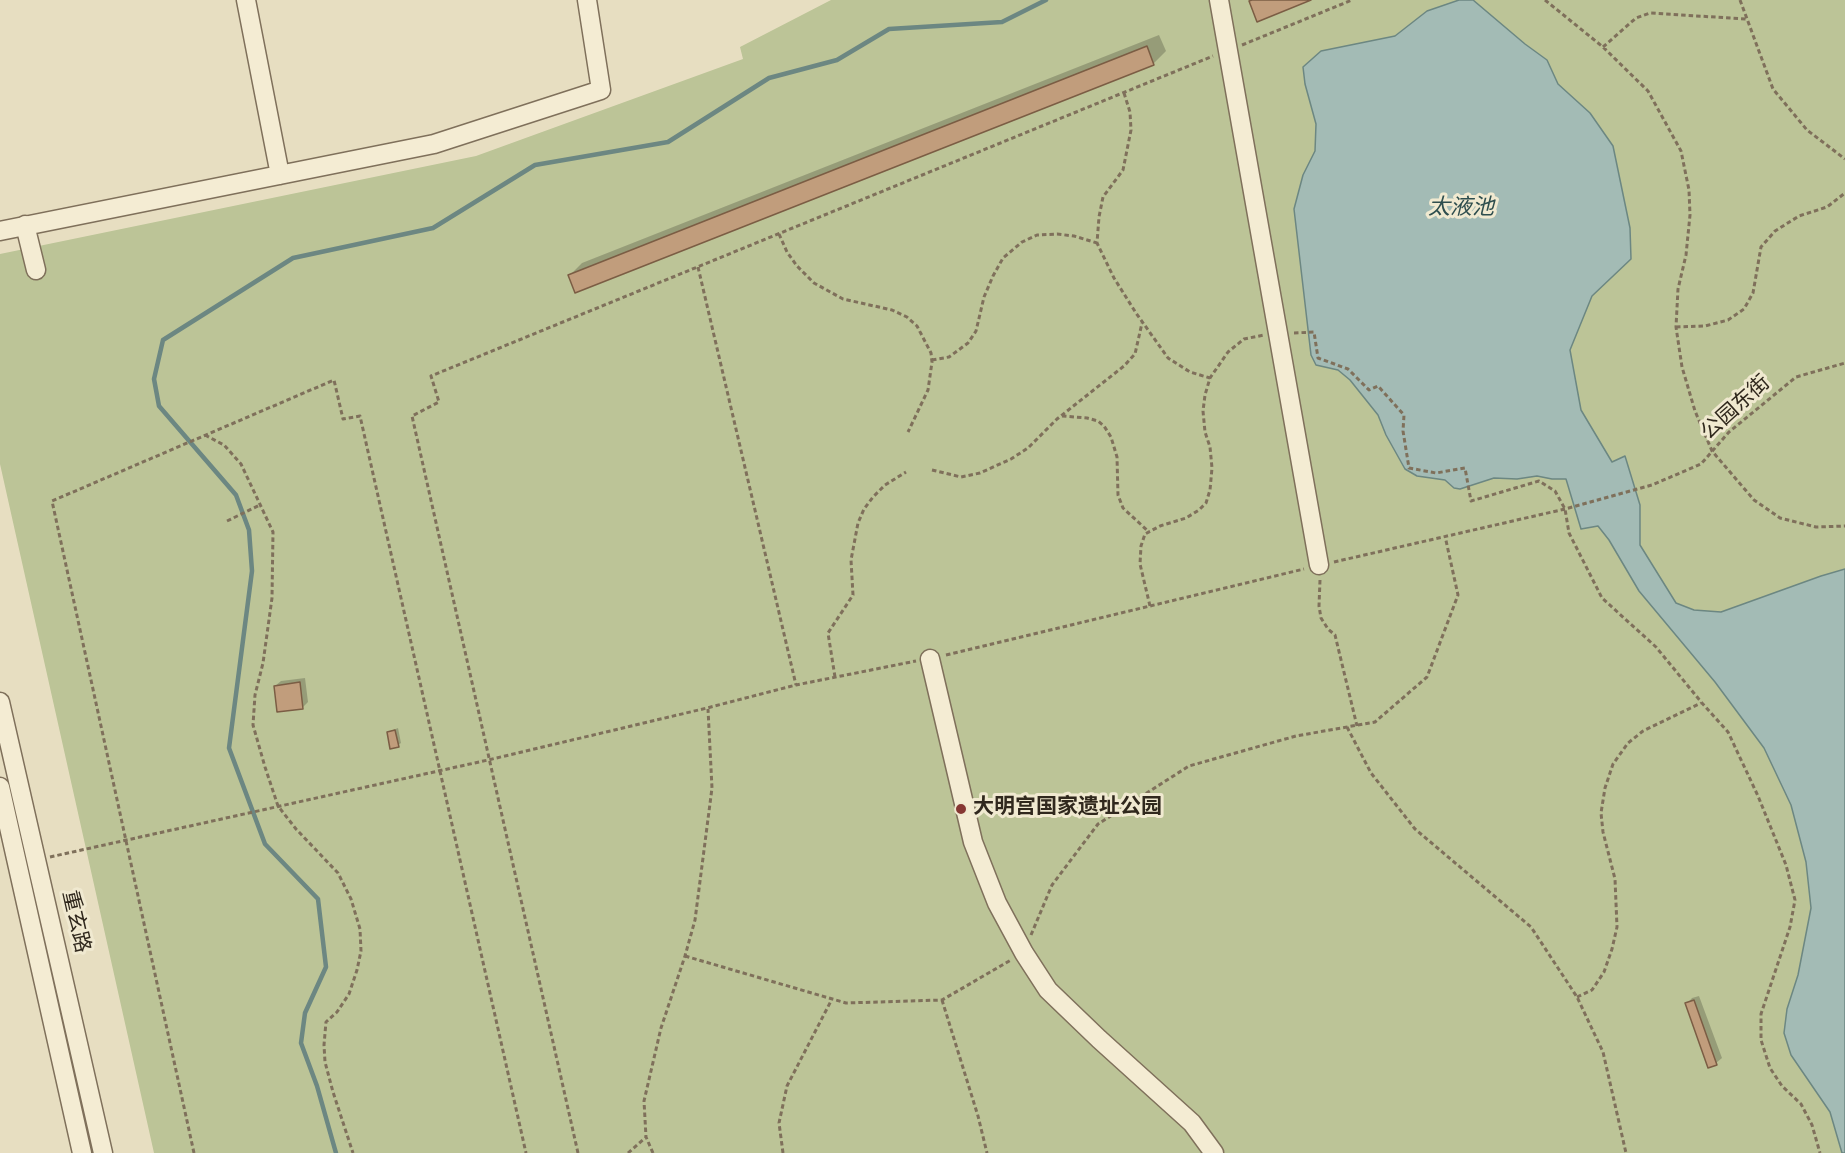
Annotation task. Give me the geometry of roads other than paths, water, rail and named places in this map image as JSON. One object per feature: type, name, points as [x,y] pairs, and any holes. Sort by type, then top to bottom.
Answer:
[{"type":"street","points":[[246,0],[280,175]]},
{"type":"street","points":[[0,231],[434,144],[601,90],[587,0]]},
{"type":"street","points":[[1219,0],[1319,566]]},
{"type":"street","points":[[25,225],[36,270]]},
{"type":"street","points":[[930,659],[973,842],[997,903],[1024,953],[1048,990],[1192,1123],[1214,1153]]},
{"type":"street","name":"重玄路","points":[[0,702],[103,1153]]},
{"type":"street","name":"重玄路","points":[[0,787],[82,1153]]},
{"type":"water","name":"太液池","points":[[1459,0],[1473,0],[1547,60],[1558,84],[1590,113],[1613,146],[1630,228],[1631,259],[1592,296],[1570,350],[1581,410],[1612,462],[1625,456],[1640,505],[1640,545],[1676,603],[1694,610],[1721,612],[1845,569],[1845,1153],[1842,1153],[1830,1112],[1791,1055],[1784,1033],[1787,1009],[1798,975],[1811,908],[1806,862],[1791,805],[1764,748],[1715,682],[1639,591],[1609,540],[1598,526],[1581,529],[1566,479],[1537,476],[1517,479],[1494,478],[1460,489],[1454,488],[1445,480],[1417,476],[1405,469],[1378,415],[1350,380],[1338,370],[1316,365],[1311,355],[1294,209],[1303,175],[1315,151],[1316,124],[1305,84],[1303,67],[1321,51],[1395,36],[1427,11]]},
{"type":"waterway","points":[[336,1153],[317,1086],[301,1043],[305,1013],[326,967],[318,899],[265,844],[229,748],[252,571],[249,530],[236,495],[159,406],[154,379],[163,340],[293,258],[433,228],[535,165],[668,142],[769,78],[837,60],[889,29],[1002,22],[1046,0]]},
{"type":"place","name":"大明宫国家遗址公园","points":[[961,809]]}]
